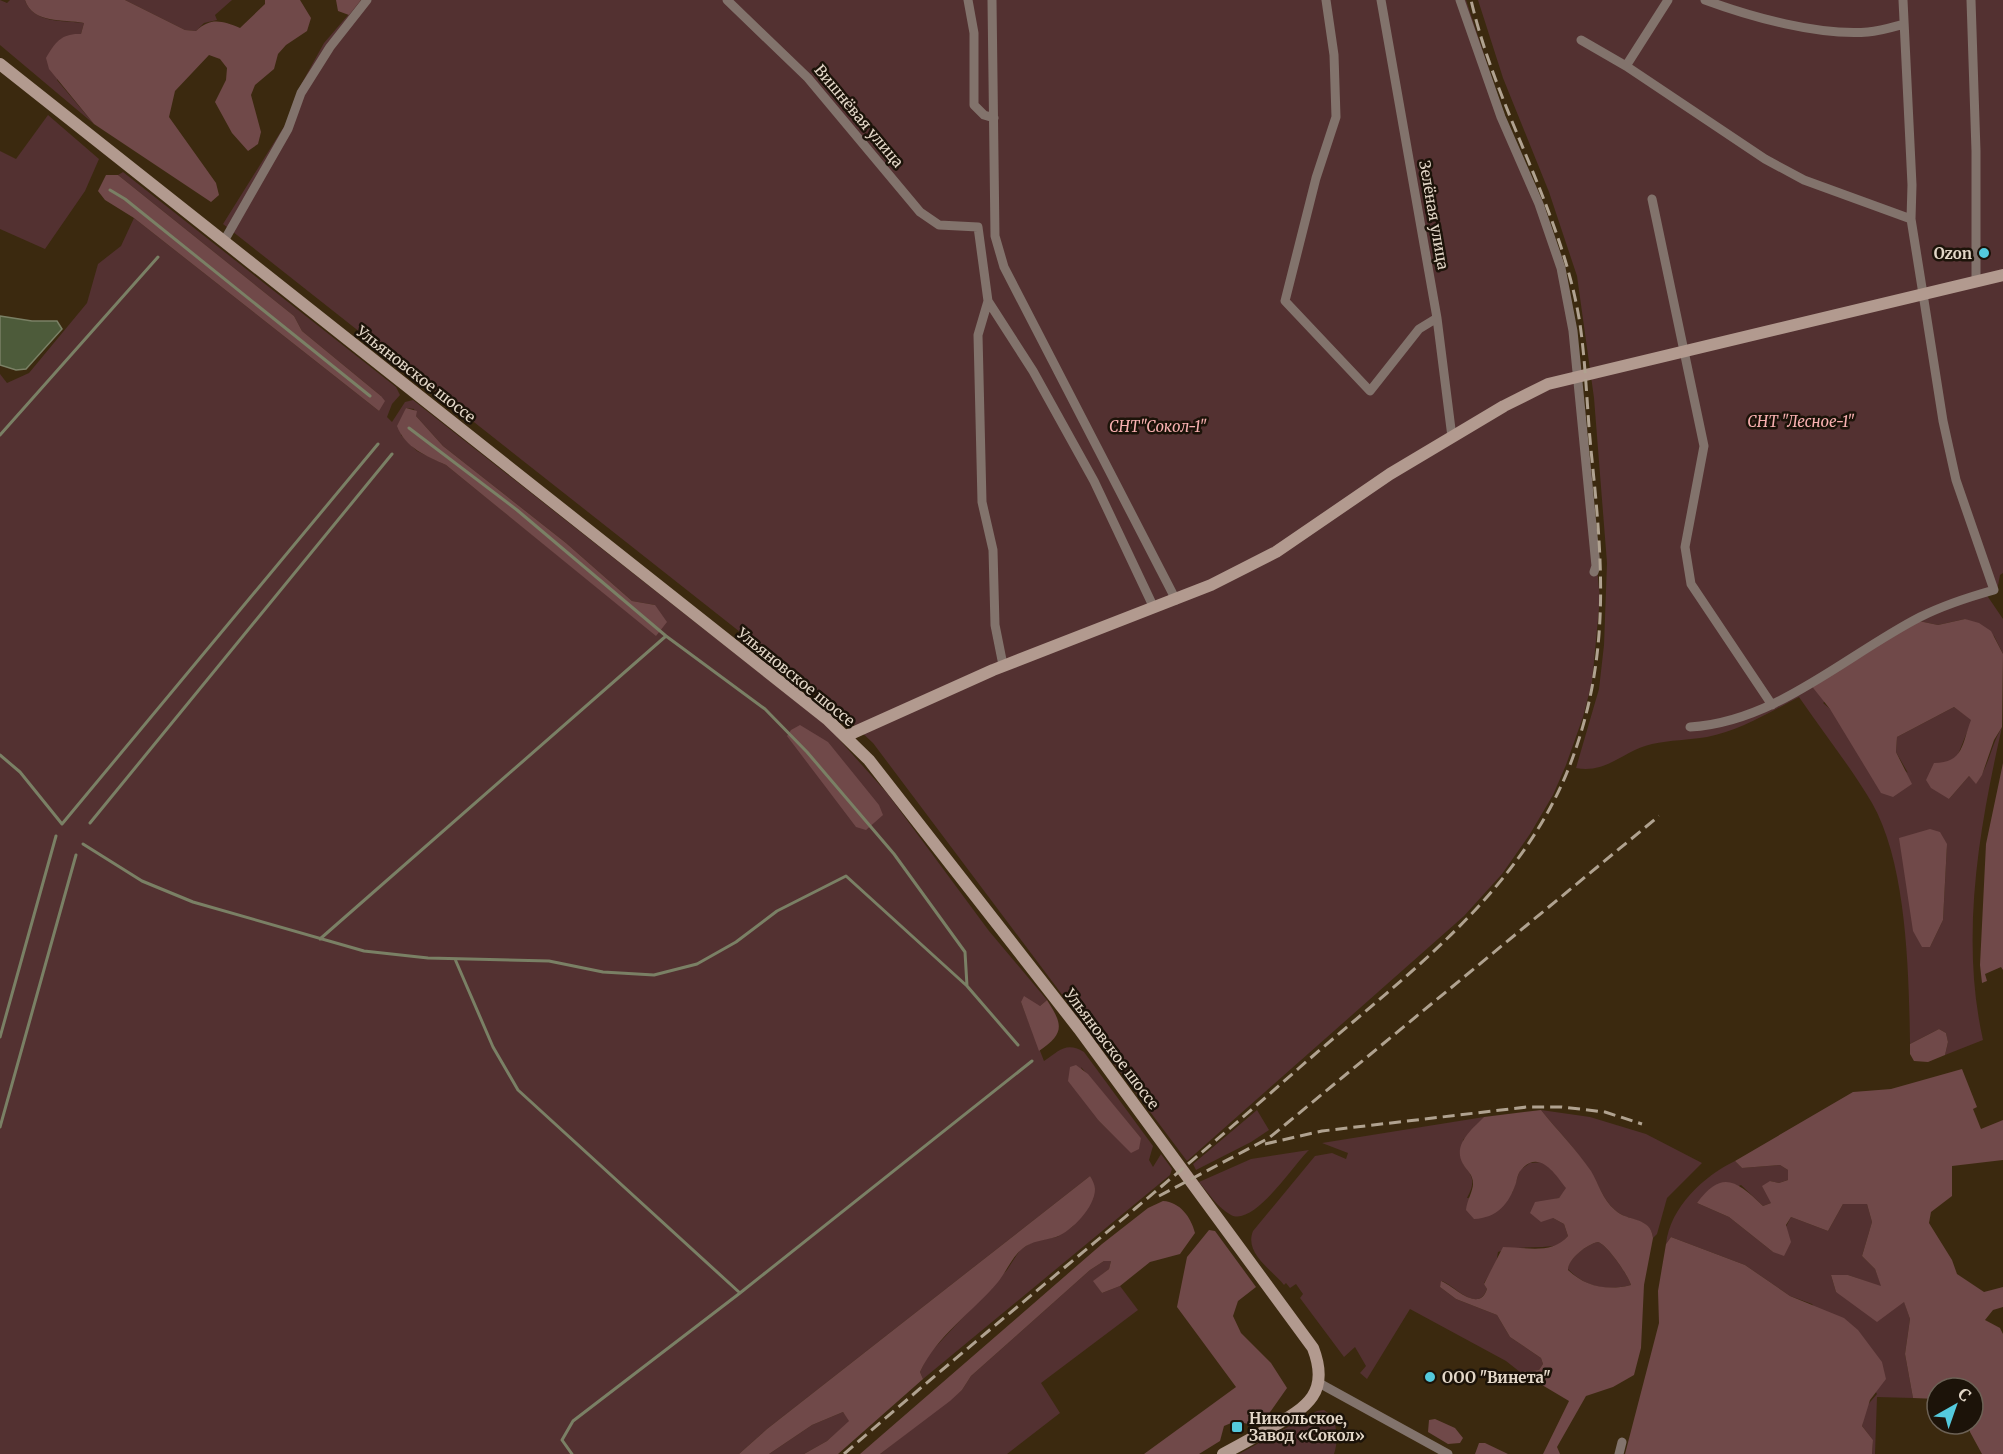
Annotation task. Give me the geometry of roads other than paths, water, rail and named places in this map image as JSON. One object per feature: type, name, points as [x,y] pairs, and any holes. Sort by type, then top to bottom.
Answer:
[{"type":"main road","name":"Ульяновское шоссе","points":[[0,64],[846,736],[869,760],[1079,1029],[1300,1326],[1316,1356],[1319,1383]]},
{"type":"main road","points":[[846,736],[1003,665],[1211,585],[1276,552],[1390,474],[1548,384],[2003,275]]},
{"type":"main road","points":[[1223,1454],[1304,1408],[1316,1392],[1319,1383]]},
{"type":"street","points":[[224,241],[288,129],[301,93],[330,47],[367,0]]},
{"type":"street","name":"Вишнёвая улица","points":[[727,0],[808,78],[920,212],[939,225],[978,227],[988,301]]},
{"type":"street","points":[[968,0],[974,33],[974,105],[984,115],[994,118]]},
{"type":"street","points":[[992,0],[990,43],[994,118],[995,236],[1004,267],[1176,600]]},
{"type":"street","points":[[1326,0],[1334,55],[1336,117],[1316,178],[1285,302],[1370,391],[1419,329],[1437,318]]},
{"type":"street","name":"Зелёная улица","points":[[1381,0],[1437,318],[1452,437]]},
{"type":"street","points":[[1460,0],[1501,117],[1539,204],[1554,245],[1574,331],[1596,566],[1594,572]]},
{"type":"street","points":[[1626,66],[1668,0]]},
{"type":"street","points":[[1705,0],[1764,18],[1829,31],[1868,32],[1904,24]]},
{"type":"street","points":[[1690,727],[1714,725],[1772,705],[1920,618],[1994,590],[1956,480],[1943,421],[1923,294],[1918,246],[1911,219],[1912,185],[1903,0]]},
{"type":"street","points":[[1971,0],[1976,129],[1976,282]]},
{"type":"street","points":[[1581,40],[1626,66],[1774,164],[1804,180],[1911,219]]},
{"type":"street","points":[[1652,199],[1704,446],[1685,547],[1691,584],[1772,705]]},
{"type":"street","points":[[988,301],[1033,371],[1094,481],[1154,608]]},
{"type":"street","points":[[988,301],[978,335],[982,502],[993,550],[995,625],[1003,665]]},
{"type":"street","points":[[1319,1383],[1448,1454]]},
{"type":"street","points":[[1619,1454],[1622,1442]]},
{"type":"waterway","points":[[110,190],[125,199],[370,396]]},
{"type":"waterway","points":[[0,435],[158,257]]},
{"type":"waterway","points":[[409,428],[517,510],[666,636],[765,709],[807,752],[894,854],[965,952],[967,986]]},
{"type":"waterway","points":[[0,755],[20,772],[62,824],[378,444]]},
{"type":"waterway","points":[[90,823],[392,454]]},
{"type":"waterway","points":[[320,939],[666,636]]},
{"type":"waterway","points":[[0,1037],[56,836]]},
{"type":"waterway","points":[[83,844],[142,881],[193,902],[364,951],[428,958],[549,961],[603,972],[654,975],[697,964],[736,942],[777,911],[846,876],[967,986],[1018,1045]]},
{"type":"waterway","points":[[0,1127],[76,855]]},
{"type":"waterway","points":[[455,959],[493,1047],[518,1090],[740,1293]]},
{"type":"waterway","points":[[572,1454],[562,1440],[573,1421],[740,1293],[1032,1061]]},
{"type":"railway","points":[[844,1454],[1243,1117],[1419,964],[1458,928],[1494,889],[1526,848],[1553,803],[1574,754],[1586,715],[1599,640],[1598,528],[1584,356],[1571,282],[1559,241],[1496,82],[1471,0]]},
{"type":"railway","points":[[1159,1196],[1269,1138],[1659,816]]},
{"type":"railway","points":[[1265,1144],[1322,1131],[1527,1107],[1562,1107],[1605,1112],[1642,1124]]},
{"type":"place","name":"Ozon","points":[[1984,253]]},
{"type":"place","name":"ООО \"Винета\"","points":[[1430,1377]]},
{"type":"place","name":"Никольское, Завод «Сокол»","points":[[1237,1427]]},
{"type":"park label","name":"СНТ \"Лесное-1\"","points":[[1801,421]]},
{"type":"park label","name":"СНТ\"Сокол-1\"","points":[[1158,426]]}]
